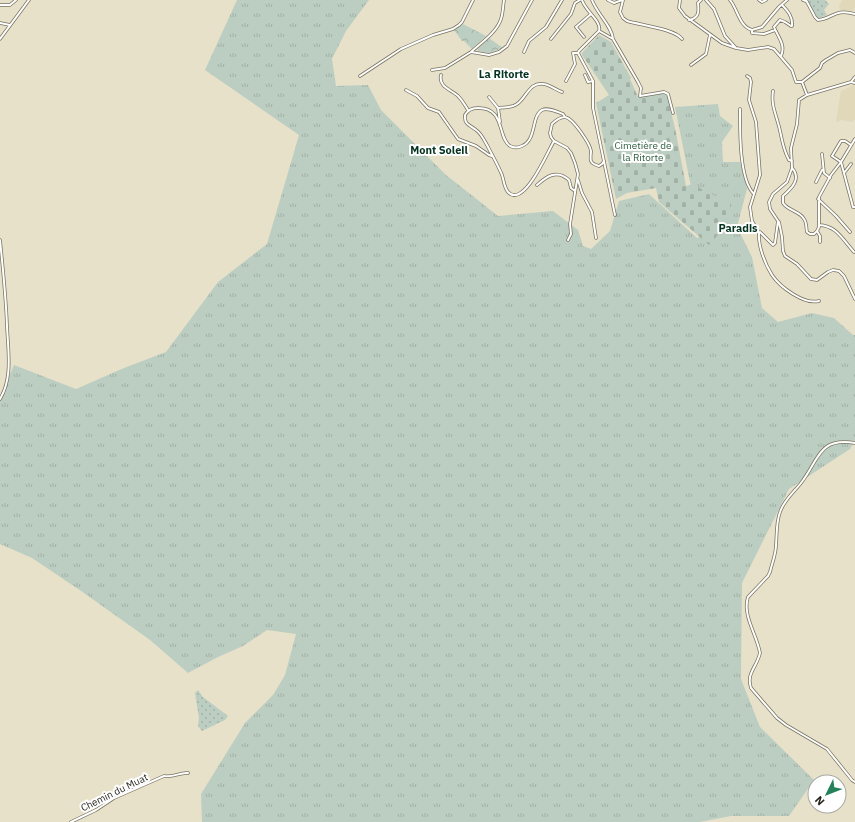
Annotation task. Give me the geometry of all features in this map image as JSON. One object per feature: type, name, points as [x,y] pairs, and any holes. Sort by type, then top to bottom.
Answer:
[{"type":"street","points":[[0,5],[10,5],[16,0]]},
{"type":"street","points":[[0,40],[29,0]]},
{"type":"street","points":[[360,76],[401,49],[432,35],[453,29],[459,25],[473,0]]},
{"type":"street","points":[[432,70],[445,68],[471,52],[486,38],[499,23],[504,0]]},
{"type":"street","points":[[471,52],[489,54],[504,50],[532,0]]},
{"type":"street","points":[[524,52],[529,41],[546,27],[562,0]]},
{"type":"street","points":[[551,39],[570,14],[575,3],[581,0],[599,23],[600,31]]},
{"type":"street","points":[[592,0],[597,11],[611,31],[613,39],[638,82],[641,88],[640,96],[664,92],[668,94],[673,113]]},
{"type":"street","points":[[608,0],[614,3],[622,0]]},
{"type":"street","points":[[622,0],[620,12],[623,18],[627,21],[669,32],[680,36],[682,39]]},
{"type":"street","points":[[680,0],[679,5],[681,11],[689,20],[722,43],[736,48],[752,50],[770,47],[776,50],[792,70],[796,82],[802,82],[820,68],[822,63],[838,53],[850,50],[855,53]]},
{"type":"street","points":[[689,20],[694,19],[698,15],[698,3],[701,0]]},
{"type":"street","points":[[706,0],[714,9],[725,36],[736,48]]},
{"type":"street","points":[[730,0],[736,7],[744,25],[752,30],[752,33],[759,34],[775,30]]},
{"type":"street","points":[[759,0],[762,2],[766,0]]},
{"type":"street","points":[[752,30],[762,27],[787,0]]},
{"type":"street","points":[[803,0],[806,0],[818,20],[839,12],[855,14]]},
{"type":"street","points":[[781,56],[783,51],[782,44],[774,27],[780,20],[792,26],[790,15],[782,5]]},
{"type":"street","points":[[584,37],[576,27],[591,14]]},
{"type":"street","points":[[0,23],[10,26]]},
{"type":"street","points":[[600,31],[613,39]]},
{"type":"street","points":[[566,81],[575,64],[573,53],[578,53],[600,31]]},
{"type":"street","points":[[691,65],[706,54],[710,35]]},
{"type":"street","points":[[578,53],[593,81],[593,108],[615,215]]},
{"type":"street","points":[[441,75],[441,83],[444,87],[457,95],[468,110]]},
{"type":"street","points":[[585,75],[588,82],[593,81]]},
{"type":"street","points":[[747,76],[752,82],[750,100],[756,122],[759,151],[759,179],[753,193],[750,207],[752,221],[759,233],[762,252],[771,274],[776,280],[796,296],[805,300],[816,302],[819,301]]},
{"type":"street","points":[[851,82],[855,77]]},
{"type":"street","points":[[802,82],[807,95]]},
{"type":"street","points":[[855,83],[851,82],[801,98],[798,103],[797,124],[791,148],[792,168],[787,182],[773,194],[769,202],[770,209],[778,221],[782,237],[783,251],[788,258],[797,264],[808,277],[813,280],[819,279],[831,271],[839,271],[844,276],[855,299]]},
{"type":"street","points":[[498,108],[512,107],[519,103],[532,87],[537,85],[544,84],[562,92]]},
{"type":"street","points":[[406,90],[417,96],[428,108],[439,112],[458,139],[476,146],[492,156]]},
{"type":"street","points":[[773,91],[773,107],[781,140],[788,160],[792,161]]},
{"type":"street","points":[[489,97],[498,108],[500,124],[506,143],[515,148],[528,142],[538,115],[543,110],[549,109],[569,118],[581,132],[591,151],[591,161],[594,164],[599,166],[604,161]]},
{"type":"street","points":[[500,124],[491,112],[486,109],[479,108],[468,110],[465,115],[466,123],[481,134],[501,174],[505,188],[510,194],[520,194],[527,188],[554,141]]},
{"type":"street","points":[[740,109],[740,129],[744,169],[748,184],[753,193]]},
{"type":"street","points":[[565,117],[555,121],[552,124],[550,133],[554,141],[567,148],[571,153],[578,174],[570,224],[571,234],[568,240]]},
{"type":"street","points":[[820,242],[818,231],[818,199],[855,139]]},
{"type":"street","points":[[851,145],[845,141],[841,141],[832,156],[842,162],[852,207],[855,207],[855,210]]},
{"type":"street","points":[[822,154],[824,173],[830,178]]},
{"type":"street","points":[[844,173],[851,164]]},
{"type":"street","points":[[792,168],[796,173],[795,181],[792,187],[783,196],[783,203],[791,211],[803,217],[808,234],[814,234],[818,231]]},
{"type":"street","points":[[816,182],[823,168]]},
{"type":"street","points":[[537,185],[549,175],[560,174],[569,180],[571,188],[575,192]]},
{"type":"street","points":[[577,179],[582,193],[592,212],[596,238]]},
{"type":"street","points":[[818,199],[850,232]]},
{"type":"street","points":[[759,233],[760,232],[772,244],[774,244],[777,239],[778,221]]},
{"type":"street","points":[[819,226],[829,226],[834,229],[854,252]]},
{"type":"street","points":[[0,240],[6,299],[9,356],[7,379],[0,399]]},
{"type":"street","points":[[855,444],[836,443],[827,447],[820,453],[802,482],[783,504],[777,524],[776,546],[770,572],[747,600],[748,615],[760,654],[749,677],[751,688],[786,725],[827,749],[855,782]]},
{"type":"street","name":"Chemin du Muat","points":[[71,822],[96,810],[114,798],[164,776],[168,777],[183,772],[188,773]]},
{"type":"shaded area","points":[[842,0],[855,0],[855,7],[853,11],[840,10],[839,6]]},
{"type":"shaded area","points":[[854,85],[855,120],[852,122],[842,120],[836,122],[841,91]]},
{"type":"green space","points":[[237,0],[369,0],[346,31],[332,59],[336,86],[368,85],[381,110],[446,175],[498,216],[553,211],[578,230],[583,246],[591,249],[610,231],[619,201],[649,194],[697,238],[715,228],[691,187],[675,107],[718,104],[720,116],[733,126],[722,142],[723,162],[740,162],[747,189],[737,227],[752,257],[762,308],[778,322],[812,313],[834,318],[853,335],[855,335],[855,440],[850,449],[789,489],[742,583],[741,679],[760,727],[808,774],[807,790],[789,816],[731,816],[700,822],[202,822],[201,794],[245,723],[273,695],[285,675],[296,634],[267,630],[243,646],[188,673],[150,640],[84,593],[32,558],[0,544],[0,396],[14,365],[76,389],[166,352],[218,282],[267,244],[299,135],[205,70]]},
{"type":"green space","points":[[808,0],[825,0],[829,4],[824,10],[827,15],[820,18],[816,17]]},
{"type":"green space","points":[[463,24],[486,36],[472,49],[464,41],[462,41],[454,30]]},
{"type":"green space","name":"Cimetière de la Ritorte","points":[[599,35],[611,42],[631,78],[630,79],[638,97],[664,93],[667,94],[686,186],[693,184],[708,193],[730,202],[732,208],[729,220],[722,231],[709,245],[659,202],[656,188],[627,193],[616,199],[596,103],[609,95],[582,55],[582,53]]},
{"type":"green space","points":[[489,38],[503,48],[489,53],[478,51],[478,49]]},
{"type":"green space","points":[[198,690],[203,697],[228,716],[225,720],[202,731],[198,726],[199,718],[195,693]]},
{"type":"district","name":"La Ritorte","points":[[504,74]]},
{"type":"district","name":"Mont Soleil","points":[[439,150]]},
{"type":"district","name":"Paradis","points":[[738,228]]}]
